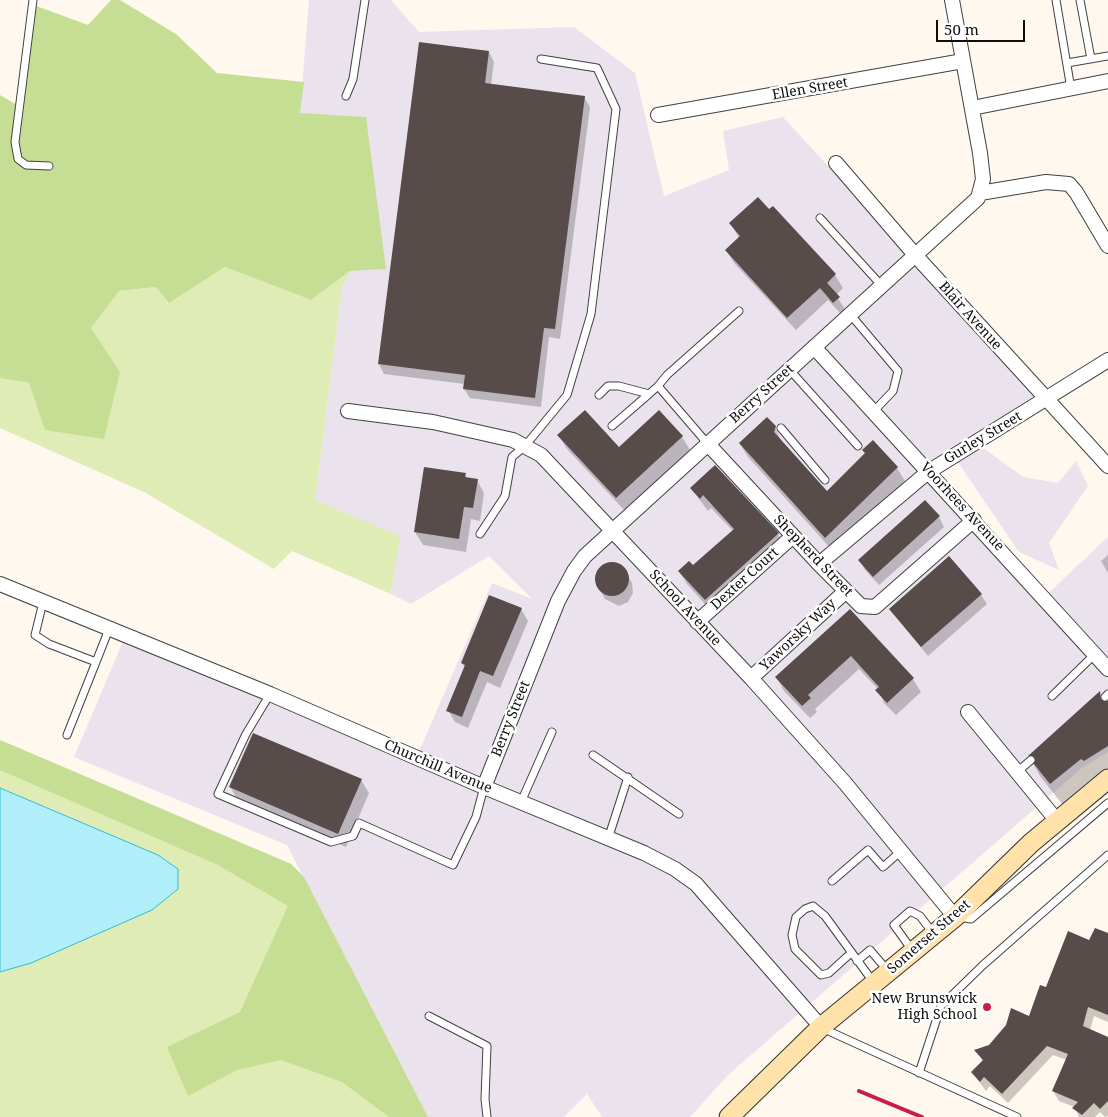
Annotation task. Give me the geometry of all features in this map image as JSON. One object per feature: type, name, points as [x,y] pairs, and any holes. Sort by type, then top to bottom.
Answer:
[{"type":"main road","name":"Somerset Street","points":[[736,1115],[821,1027],[955,917],[1054,822],[1108,779]]},
{"type":"street","points":[[952,0],[983,178],[980,193],[1046,182],[1069,184],[1076,192],[1108,246]]},
{"type":"street","name":"Ellen Street","points":[[658,115],[963,62]]},
{"type":"street","points":[[972,108],[1108,82]]},
{"type":"street","name":"Blair Avenue","points":[[836,163],[916,256],[1108,466]]},
{"type":"street","name":"Berry Street","points":[[484,787],[558,601],[574,571],[585,556],[707,443],[972,205],[980,193]]},
{"type":"street","name":"Voorhees Avenue","points":[[814,347],[974,520],[1108,669]]},
{"type":"street","name":"Gurley Street","points":[[819,564],[928,472],[1047,400],[1108,360]]},
{"type":"street","name":"School Avenue","points":[[348,411],[433,422],[514,440],[541,455],[751,678],[845,783],[955,917]]},
{"type":"street","name":"Shepherd Street","points":[[707,443],[819,564],[861,606],[875,607],[974,520]]},
{"type":"street","name":"Dexter Court","points":[[697,622],[794,536]]},
{"type":"street","name":"Churchill Avenue","points":[[0,584],[270,694],[675,869],[696,884],[821,1027]]},
{"type":"street","name":"Yaworsky Way","points":[[751,678],[846,591]]},
{"type":"street","points":[[968,712],[1053,816],[1054,822]]},
{"type":"lane","points":[[33,0],[15,142],[18,159],[26,165],[49,166]]},
{"type":"lane","points":[[346,96],[353,79],[365,0]]},
{"type":"lane","points":[[1056,0],[1071,88]]},
{"type":"lane","points":[[1080,0],[1092,59]]},
{"type":"lane","points":[[1067,63],[1108,56]]},
{"type":"lane","points":[[480,534],[505,496],[512,457],[525,446],[567,395],[591,314],[616,109],[596,68],[541,59]]},
{"type":"lane","points":[[820,218],[882,286]]},
{"type":"lane","points":[[612,426],[739,311]]},
{"type":"lane","points":[[850,314],[898,371],[893,391],[874,412]]},
{"type":"lane","points":[[789,369],[858,446]]},
{"type":"lane","points":[[600,395],[608,386],[619,386],[649,394]]},
{"type":"lane","points":[[658,386],[707,443]]},
{"type":"lane","points":[[780,428],[825,480]]},
{"type":"lane","points":[[43,602],[35,635],[49,644],[96,662]]},
{"type":"lane","points":[[67,735],[109,629]]},
{"type":"lane","points":[[1052,696],[1095,654]]},
{"type":"lane","points":[[270,694],[246,734],[218,794],[331,842],[353,836],[359,824],[453,865],[476,817],[484,787]]},
{"type":"lane","points":[[521,802],[552,732]]},
{"type":"lane","points":[[593,755],[628,777],[679,814]]},
{"type":"lane","points":[[1017,772],[1031,760]]},
{"type":"lane","points":[[608,839],[628,777]]},
{"type":"lane","points":[[955,917],[971,919],[1108,804]]},
{"type":"lane","points":[[832,881],[868,850],[883,867],[901,851]]},
{"type":"lane","points":[[919,1073],[941,1006],[982,966],[1108,855]]},
{"type":"lane","points":[[851,953],[829,973],[820,975],[795,950],[792,935],[796,917],[805,909],[813,906],[825,916],[857,961],[882,978]]},
{"type":"lane","points":[[914,952],[894,925],[910,911],[920,916],[934,935]]},
{"type":"lane","points":[[857,961],[870,950],[882,978]]},
{"type":"lane","points":[[430,1016],[486,1046],[485,1099],[487,1117]]},
{"type":"lane","points":[[821,1027],[1017,1117]]},
{"type":"shaded area","points":[[309,0],[391,0],[419,32],[574,27],[635,73],[664,196],[729,170],[723,131],[783,117],[1044,401],[978,444],[1023,477],[1058,483],[1076,461],[1088,486],[1049,543],[1059,570],[1019,552],[955,458],[932,473],[1043,598],[1108,537],[1108,752],[1083,767],[728,1075],[690,1117],[602,1117],[587,1094],[564,1117],[428,1117],[287,845],[74,757],[124,639],[415,761],[492,583],[532,599],[489,556],[411,604],[391,594],[399,536],[315,500],[342,288],[350,271],[385,269],[300,113]]},
{"type":"green space","points":[[111,0],[120,0],[176,34],[217,73],[304,82],[300,113],[366,117],[386,269],[350,271],[311,300],[225,267],[169,303],[156,287],[119,291],[91,328],[120,372],[104,439],[45,430],[29,383],[0,378],[0,95],[17,105],[31,4],[88,25]]},
{"type":"green space","points":[[225,267],[311,300],[350,271],[342,288],[315,500],[400,536],[391,594],[292,551],[274,569],[146,493],[0,428],[0,378],[29,383],[46,430],[120,372],[90,328],[119,291],[156,287],[169,303]]},
{"type":"green space","points":[[0,740],[291,864],[304,877],[428,1117],[0,1117]]},
{"type":"green space","points":[[0,740],[291,864],[304,877],[428,1117],[389,1117],[342,1082],[281,1060],[237,1070],[188,1096],[167,1047],[240,1012],[288,906],[218,865],[0,770]]},
{"type":"water","points":[[0,788],[158,855],[178,869],[178,889],[152,910],[31,963],[0,972]]},
{"type":"building","points":[[419,42],[489,51],[485,83],[585,96],[555,329],[544,328],[535,398],[463,389],[465,375],[378,364]]},
{"type":"building","points":[[758,197],[769,209],[773,206],[836,274],[827,283],[840,297],[833,303],[820,288],[787,318],[725,250],[740,236],[729,223]]},
{"type":"building","points":[[585,410],[619,447],[659,410],[683,436],[616,498],[557,435]]},
{"type":"building","points":[[767,417],[776,426],[774,432],[827,491],[865,453],[862,450],[873,440],[898,467],[825,538],[739,443]]},
{"type":"building","points":[[715,465],[779,533],[705,600],[678,571],[689,561],[693,565],[734,529],[703,495],[700,499],[690,488]]},
{"type":"building","points":[[424,467],[466,473],[465,477],[478,479],[473,508],[464,507],[459,539],[414,532]]},
{"type":"building","points":[[925,500],[940,516],[873,577],[858,560]]},
{"type":"building","points":[[949,556],[982,594],[921,647],[889,609]]},
{"type":"building","points":[[612,562],[624,567],[629,579],[624,591],[612,596],[600,591],[595,579],[600,567]]},
{"type":"building","points":[[489,595],[522,608],[493,676],[480,671],[462,717],[446,711],[465,665],[461,663]]},
{"type":"building","points":[[850,609],[914,678],[887,703],[875,690],[879,687],[851,656],[808,695],[811,698],[802,706],[775,677]]},
{"type":"building","points":[[1100,691],[1101,700],[1108,701],[1108,746],[1084,761],[1081,759],[1050,784],[1034,764],[1035,757],[1028,756]]},
{"type":"building","points":[[253,733],[362,779],[338,834],[229,787]]},
{"type":"building","points":[[1095,928],[1108,933],[1108,1015],[1088,1007],[1083,1026],[1108,1037],[1108,1101],[1100,1109],[1094,1103],[1082,1115],[1072,1108],[1078,1102],[1052,1091],[1068,1054],[1047,1046],[1002,1094],[984,1077],[980,1082],[971,1072],[983,1060],[974,1050],[989,1045],[1006,1025],[1011,1008],[1029,1016],[1040,985],[1046,987],[1068,931],[1089,940]]},
{"type":"railway","points":[[859,1091],[922,1117]]},
{"type":"place","name":"New Brunswick High School","points":[[987,1007]]}]
